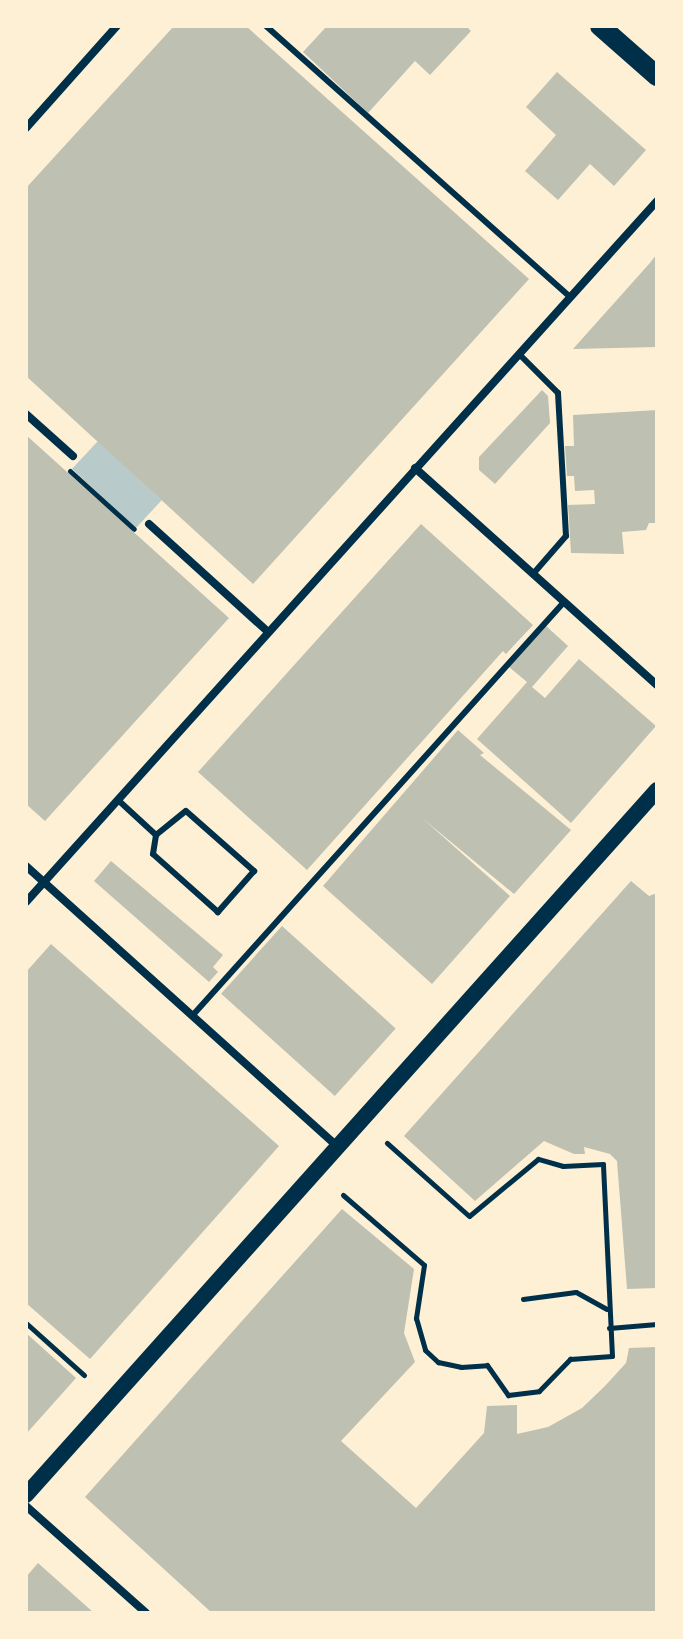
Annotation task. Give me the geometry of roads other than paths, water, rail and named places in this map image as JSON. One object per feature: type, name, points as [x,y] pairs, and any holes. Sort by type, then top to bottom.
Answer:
[{"type":"main road","points":[[600,26],[657,76]]},
{"type":"main road","points":[[26,1495],[657,790]]},
{"type":"street","points":[[27,125],[117,26]]},
{"type":"street","points":[[26,902],[657,201]]},
{"type":"street","points":[[26,414],[73,456]]},
{"type":"street","points":[[415,468],[657,685]]},
{"type":"street","points":[[149,524],[268,632]]},
{"type":"street","points":[[26,866],[337,1147]]},
{"type":"street","points":[[26,1506],[146,1613]]},
{"type":"lane","points":[[266,26],[570,297]]},
{"type":"lane","points":[[519,354],[558,393],[566,536],[533,574]]},
{"type":"lane","points":[[192,1016],[564,602]]},
{"type":"lane","points":[[118,800],[156,835]]},
{"type":"lane","points":[[186,811],[254,871],[218,912],[153,854],[156,835],[186,811]]}]
